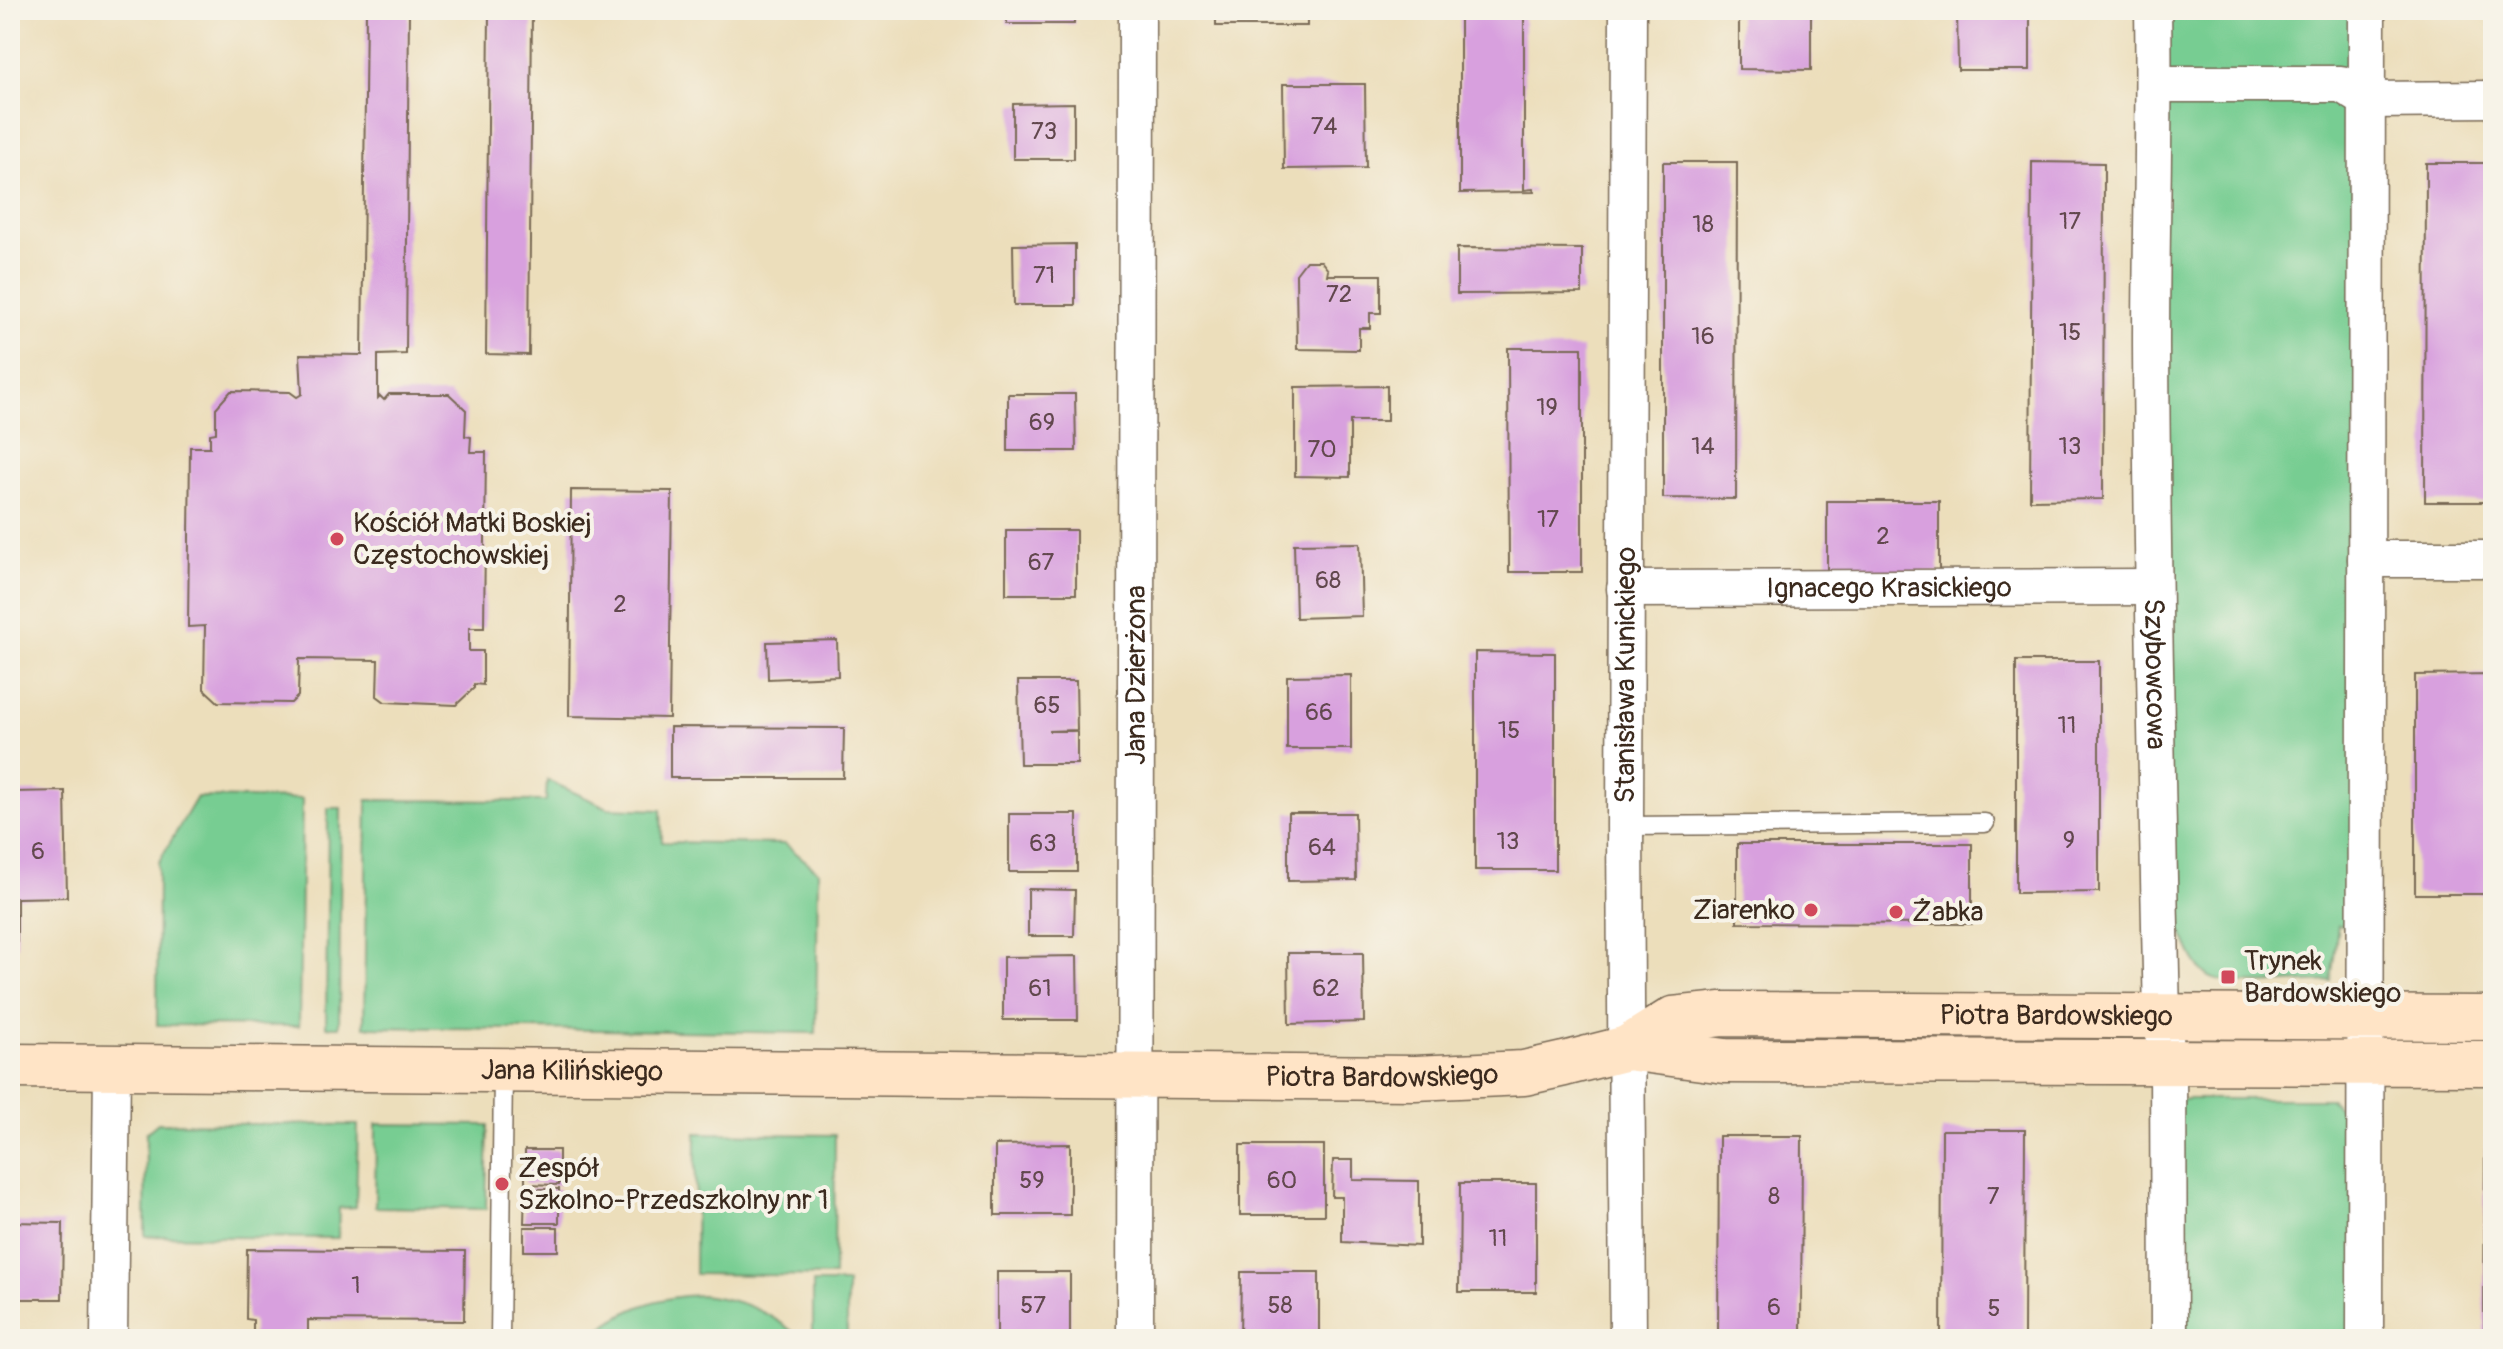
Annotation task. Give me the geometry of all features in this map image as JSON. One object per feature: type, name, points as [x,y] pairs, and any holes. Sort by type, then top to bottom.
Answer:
[{"type":"street","name":"Jana Dzierżona","points":[[1135,1339],[1137,10]]},
{"type":"street","name":"Stanisława Kunickiego","points":[[1628,10],[1625,589],[1628,1339]]},
{"type":"street","name":"Szybowcowa","points":[[2153,10],[2155,84],[2150,204],[2152,587],[2162,1017],[2168,1062],[2169,1339]]},
{"type":"street","points":[[2365,1339],[2367,10]]},
{"type":"street","points":[[2155,84],[2341,84],[2367,100],[2493,99]]},
{"type":"street","points":[[2366,559],[2493,559]]},
{"type":"street","name":"Ignacego Krasickiego","points":[[1625,589],[2152,587]]},
{"type":"street","name":"Piotra Bardowskiego","points":[[1136,1076],[1399,1078],[1524,1073],[1627,1048],[1673,1019],[1722,1014],[2493,1018]]},
{"type":"street","name":"Piotra Bardowskiego","points":[[1627,1048],[1725,1061],[2493,1063]]},
{"type":"street","name":"Jana Kilińskiego","points":[[10,1066],[1136,1076]]},
{"type":"street","points":[[109,1339],[112,1067]]},
{"type":"lane","points":[[1625,826],[1985,823]]},
{"type":"lane","points":[[500,1339],[503,1071]]},
{"type":"green space","points":[[2153,10],[2367,10],[2365,927],[2338,925],[2331,981],[2267,983],[2217,980],[2198,966],[2180,929],[2160,931]]},
{"type":"green space","points":[[547,780],[608,808],[661,810],[662,842],[785,844],[818,871],[816,1033],[364,1027],[367,800],[546,801]]},
{"type":"green space","points":[[197,797],[302,799],[299,1026],[157,1025],[158,863]]},
{"type":"green space","points":[[328,808],[341,808],[339,1027],[326,1027]]},
{"type":"green space","points":[[2330,1099],[2337,1107],[2365,1106],[2365,1339],[2169,1339],[2168,1101]]},
{"type":"green space","points":[[158,1123],[358,1125],[356,1207],[339,1208],[338,1238],[145,1236],[146,1133]]},
{"type":"green space","points":[[376,1124],[488,1125],[486,1209],[375,1207]]},
{"type":"green space","points":[[696,1133],[835,1135],[834,1276],[695,1274]]},
{"type":"green space","points":[[813,1283],[847,1283],[847,1339],[813,1339]]},
{"type":"green space","points":[[701,1295],[755,1308],[779,1321],[801,1339],[588,1339],[613,1320],[640,1306],[669,1298]]},
{"type":"building","name":"Kościół Matki Boskiej Częstochowskiej","points":[[366,10],[409,10],[406,354],[378,355],[378,398],[380,396],[384,400],[389,394],[449,394],[466,410],[465,436],[471,437],[470,452],[486,452],[484,628],[469,628],[469,651],[483,651],[483,685],[474,684],[474,688],[456,705],[385,702],[377,696],[378,660],[299,659],[298,696],[291,703],[218,702],[204,689],[205,626],[188,627],[190,447],[210,447],[210,434],[216,433],[216,408],[231,391],[290,392],[297,397],[302,394],[300,354],[362,355]]},
{"type":"building","points":[[489,10],[532,10],[529,355],[486,354]]},
{"type":"building","points":[[1007,10],[1074,10],[1074,24],[1007,24]]},
{"type":"building","points":[[1216,10],[1307,10],[1307,26],[1216,26]]},
{"type":"building","points":[[1460,10],[1524,10],[1524,190],[1533,189],[1534,192],[1460,193]]},
{"type":"building","points":[[1739,10],[1811,10],[1811,70],[1739,69]]},
{"type":"building","points":[[1957,10],[2030,10],[2030,70],[1958,70]]},
{"type":"building","points":[[1283,84],[1365,84],[1366,168],[1284,169]]},
{"type":"building","points":[[1074,103],[1074,159],[1013,159],[1013,104]]},
{"type":"building","points":[[1663,162],[1737,162],[1736,499],[1663,498]]},
{"type":"building","points":[[2032,162],[2104,163],[2103,499],[2030,500]]},
{"type":"building","points":[[2426,163],[2493,163],[2493,502],[2425,502]]},
{"type":"building","points":[[1075,244],[1075,305],[1014,305],[1013,245]]},
{"type":"building","points":[[1457,248],[1582,249],[1582,293],[1457,294]]},
{"type":"building","points":[[1306,261],[1321,261],[1328,270],[1327,275],[1381,275],[1381,313],[1370,313],[1370,328],[1359,328],[1359,350],[1297,349],[1296,274]]},
{"type":"building","points":[[1508,348],[1582,348],[1582,572],[1509,572]]},
{"type":"building","points":[[1387,386],[1387,421],[1350,421],[1350,477],[1295,476],[1295,387]]},
{"type":"building","points":[[1008,394],[1075,394],[1076,451],[1008,451]]},
{"type":"building","points":[[571,490],[672,491],[669,718],[569,716]]},
{"type":"building","points":[[1827,501],[1939,501],[1939,572],[1827,572]]},
{"type":"building","points":[[1006,530],[1076,530],[1076,594],[1006,594]]},
{"type":"building","points":[[1360,543],[1362,616],[1296,618],[1294,544]]},
{"type":"building","points":[[837,640],[838,676],[768,679],[767,642]]},
{"type":"building","points":[[1475,652],[1555,653],[1555,870],[1475,870]]},
{"type":"building","points":[[2016,661],[2099,661],[2099,892],[2016,893]]},
{"type":"building","points":[[2493,674],[2493,894],[2415,894],[2415,675]]},
{"type":"building","points":[[1351,675],[1351,749],[1287,749],[1287,676]]},
{"type":"building","points":[[1018,681],[1076,681],[1077,730],[1048,731],[1077,731],[1077,764],[1020,764]]},
{"type":"building","points":[[670,727],[844,728],[843,778],[670,778]]},
{"type":"building","points":[[65,791],[67,897],[17,898],[17,947],[10,948],[12,792]]},
{"type":"building","points":[[1288,813],[1355,813],[1356,880],[1288,881]]},
{"type":"building","points":[[1009,814],[1077,814],[1077,872],[1009,872]]},
{"type":"building","points":[[1737,844],[1972,844],[1972,924],[1737,923]]},
{"type":"building","points":[[1028,889],[1075,890],[1074,936],[1028,936]]},
{"type":"building","points":[[1288,953],[1363,953],[1364,1022],[1289,1024]]},
{"type":"building","points":[[1077,956],[1078,1020],[1003,1020],[1003,957]]},
{"type":"building","points":[[1942,1130],[2025,1130],[2024,1339],[1941,1339]]},
{"type":"building","points":[[2485,1134],[2493,1134],[2493,1339],[2484,1339]]},
{"type":"building","points":[[1719,1136],[1802,1136],[1801,1339],[1718,1339]]},
{"type":"building","points":[[1070,1144],[1070,1215],[995,1215],[995,1145]]},
{"type":"building","points":[[1240,1145],[1324,1145],[1324,1215],[1240,1215]]},
{"type":"building","points":[[525,1150],[559,1150],[559,1185],[525,1184]]},
{"type":"building","points":[[1333,1160],[1353,1160],[1353,1180],[1419,1181],[1419,1246],[1342,1242],[1342,1197],[1332,1197]]},
{"type":"building","points":[[1460,1183],[1536,1183],[1536,1292],[1459,1292]]},
{"type":"building","points":[[525,1189],[559,1189],[559,1223],[524,1223]]},
{"type":"building","points":[[10,1222],[63,1223],[62,1299],[10,1299]]},
{"type":"building","points":[[524,1227],[558,1227],[558,1251],[524,1251]]},
{"type":"building","points":[[247,1249],[465,1251],[464,1321],[308,1320],[308,1339],[253,1339],[253,1320],[246,1319]]},
{"type":"building","points":[[997,1272],[1070,1272],[1070,1339],[997,1339]]},
{"type":"building","points":[[1241,1272],[1319,1272],[1319,1339],[1240,1339]]},
{"type":"place","name":"Kościół Matki Boskiej Częstochowskiej","points":[[337,539]]},
{"type":"place","name":"Ziarenko","points":[[1811,910]]},
{"type":"place","name":"Żabka","points":[[1896,912]]},
{"type":"place","name":"Trynek Bardowskiego","points":[[2228,977]]},
{"type":"place","name":"Zespół Szkolno-Przedszkolny nr 1","points":[[502,1184]]}]
